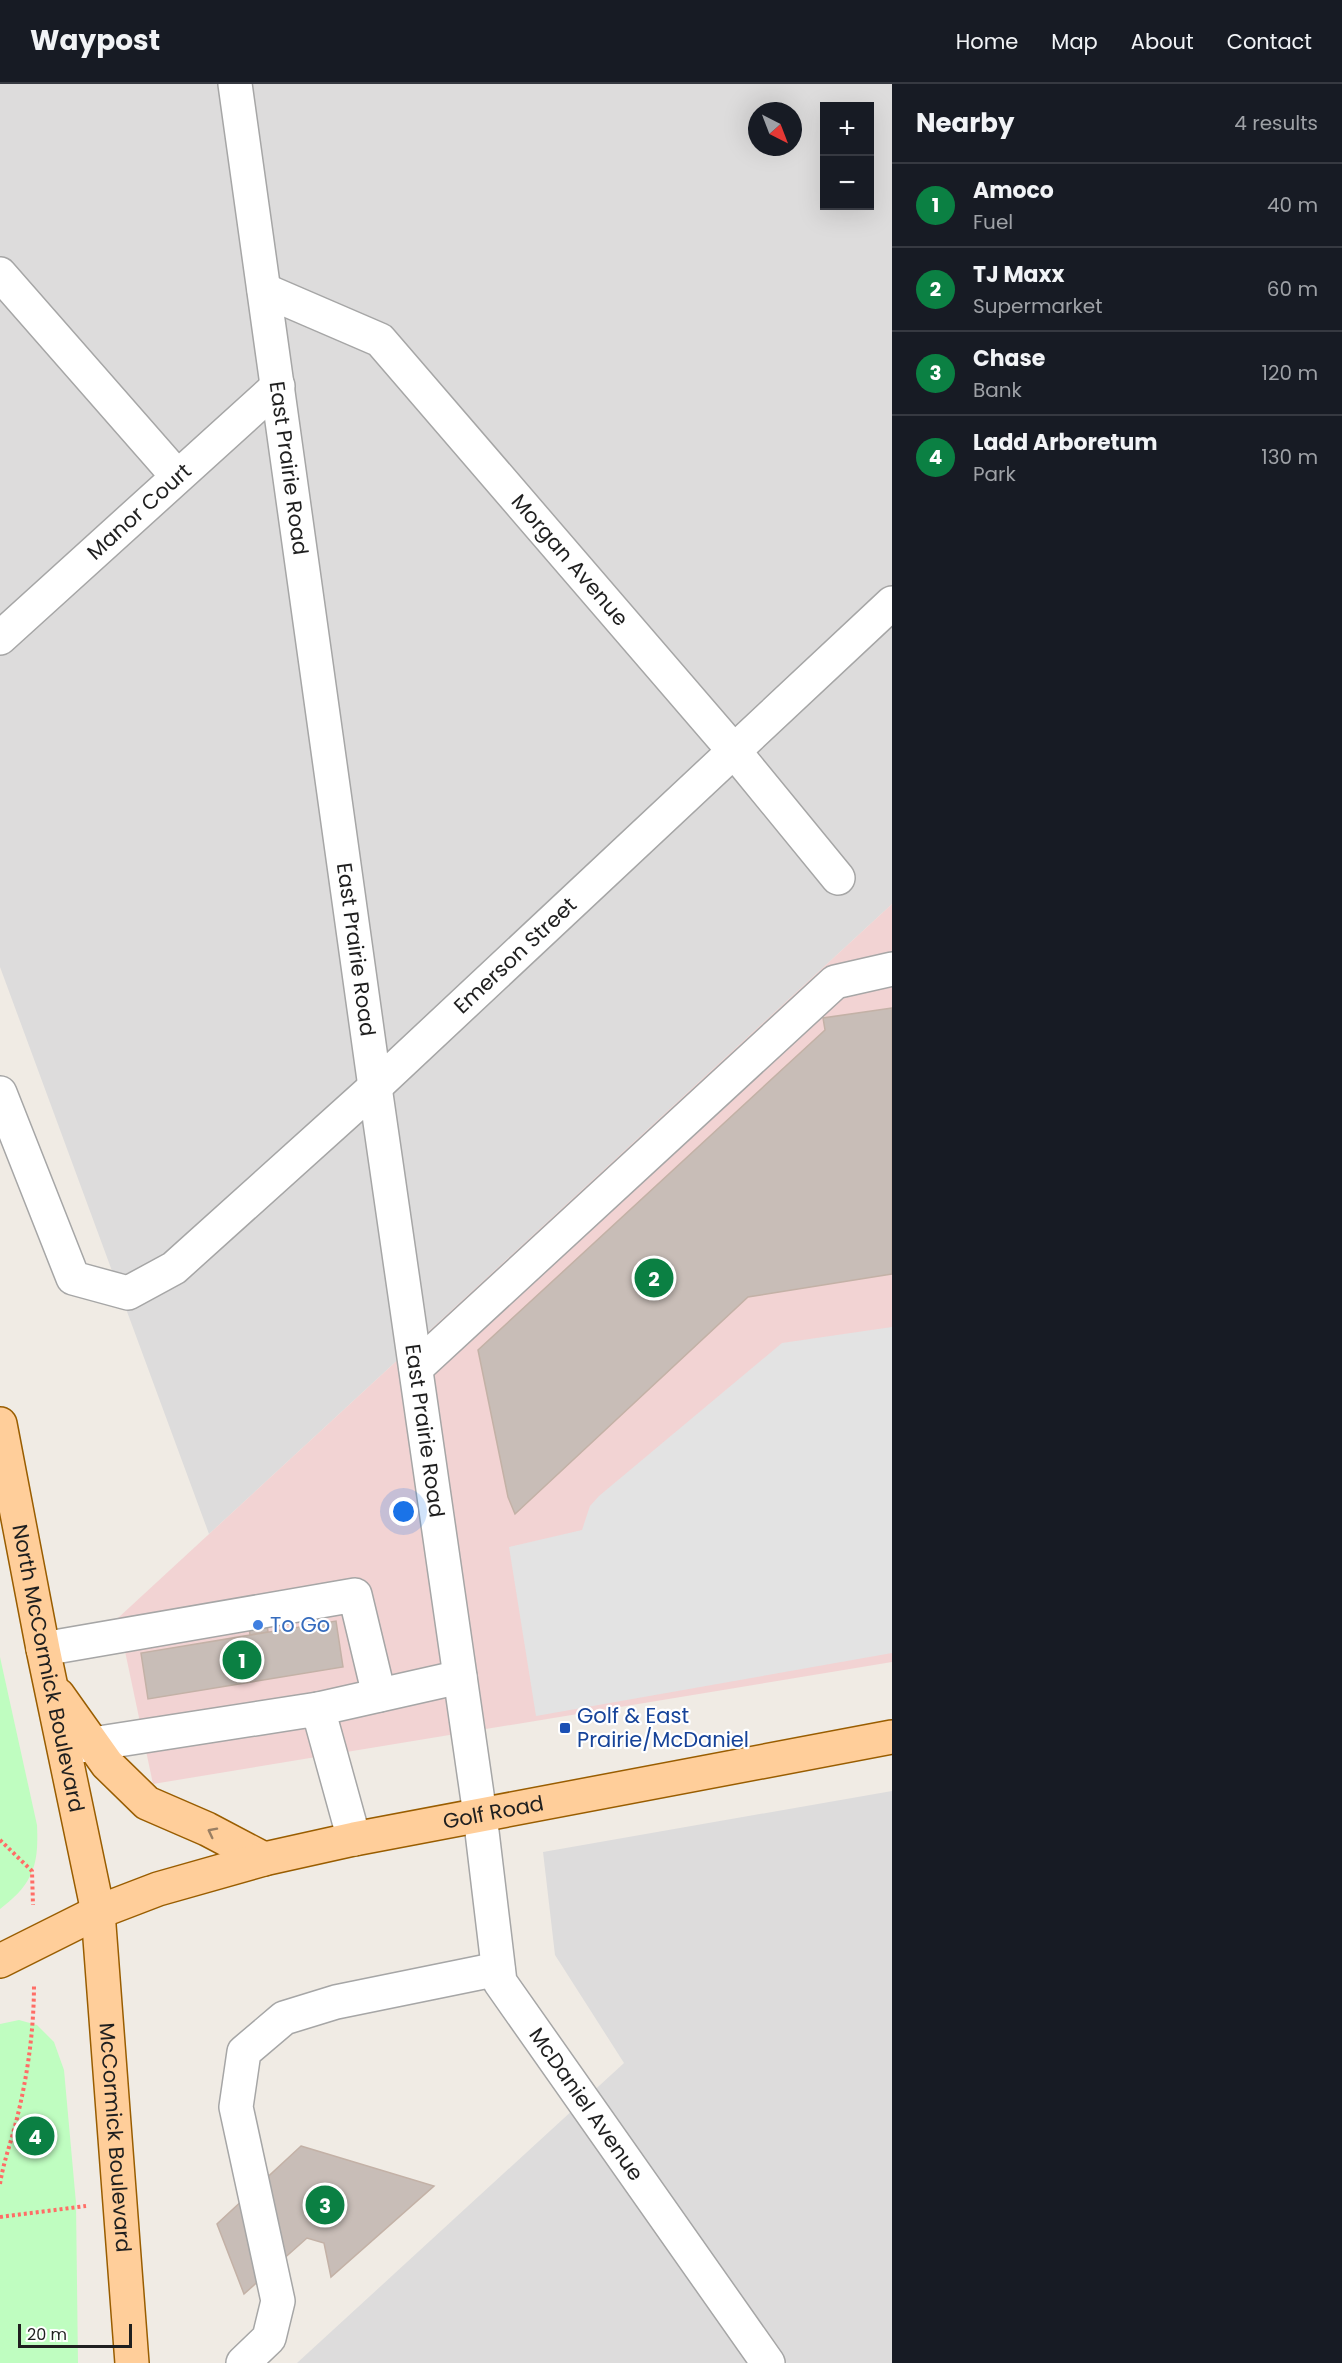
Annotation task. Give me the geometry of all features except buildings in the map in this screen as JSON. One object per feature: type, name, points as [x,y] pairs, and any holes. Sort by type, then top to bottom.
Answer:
[{"type":"main road","name":"North McCormick Boulevard","points":[[0,1424],[51,1686],[78,1746],[98,1912]]},
{"type":"main road","name":"Golf Road","points":[[98,1912],[158,1889],[264,1859],[354,1839],[892,1737]]},
{"type":"main road","points":[[78,1746],[107,1764],[147,1803],[207,1829],[264,1859]]},
{"type":"main road","points":[[0,1961],[98,1912]]},
{"type":"main road","name":"McCormick Boulevard","points":[[98,1912],[132,2363]]},
{"type":"street","name":"East Prairie Road","points":[[236,84],[375,1087],[480,1815]]},
{"type":"street","points":[[0,274],[177,476]]},
{"type":"street","name":"Morgan Avenue","points":[[264,290],[380,340],[734,751],[838,878]]},
{"type":"street","name":"Manor Court","points":[[0,638],[278,386]]},
{"type":"street","name":"Emerson Street","points":[[0,1093],[73,1278],[128,1293],[174,1268],[375,1087],[892,603]]},
{"type":"street","points":[[416,1368],[835,982],[892,969]]},
{"type":"street","points":[[44,1649],[355,1595],[379,1695]]},
{"type":"street","points":[[78,1746],[318,1709],[460,1677]]},
{"type":"street","points":[[318,1709],[354,1839]]},
{"type":"street","name":"McDaniel Avenue","points":[[480,1815],[500,1982],[768,2363]]},
{"type":"street","points":[[243,2363],[269,2338],[278,2301],[236,2107],[244,2052],[284,2018],[336,2002],[498,1969]]},
{"type":"path","points":[[0,1840],[32,1871]]},
{"type":"path","points":[[0,2184],[3,2163],[15,2124],[34,2026]]},
{"type":"path","points":[[0,2217],[121,2201]]},
{"type":"shaded area","points":[[0,84],[892,84],[892,904],[209,1534],[0,967]]},
{"type":"shaded area","points":[[892,904],[892,1662],[153,1784],[118,1618]]},
{"type":"shaded area","points":[[892,1327],[892,1653],[536,1716],[509,1547],[582,1530],[590,1506],[599,1496],[782,1343]]},
{"type":"shaded area","points":[[892,1791],[892,2363],[297,2363],[624,2063],[555,1955],[543,1852]]},
{"type":"green space","points":[[0,1657],[37,1825],[37,1851],[32,1873],[27,1882],[0,1909]]},
{"type":"green space","points":[[19,2020],[37,2025],[54,2042],[64,2070],[76,2203],[78,2363],[0,2363],[0,2024]]},
{"type":"place","name":"TJ Maxx","points":[[654,1278]]},
{"type":"place","name":"To Go","points":[[258,1625]]},
{"type":"place","name":"Amoco","points":[[242,1660]]},
{"type":"place","name":"Golf & East Prairie/McDaniel","points":[[565,1728]]},
{"type":"place","name":"Ladd Arboretum","points":[[35,2136]]},
{"type":"place","name":"Chase","points":[[325,2205]]}]
